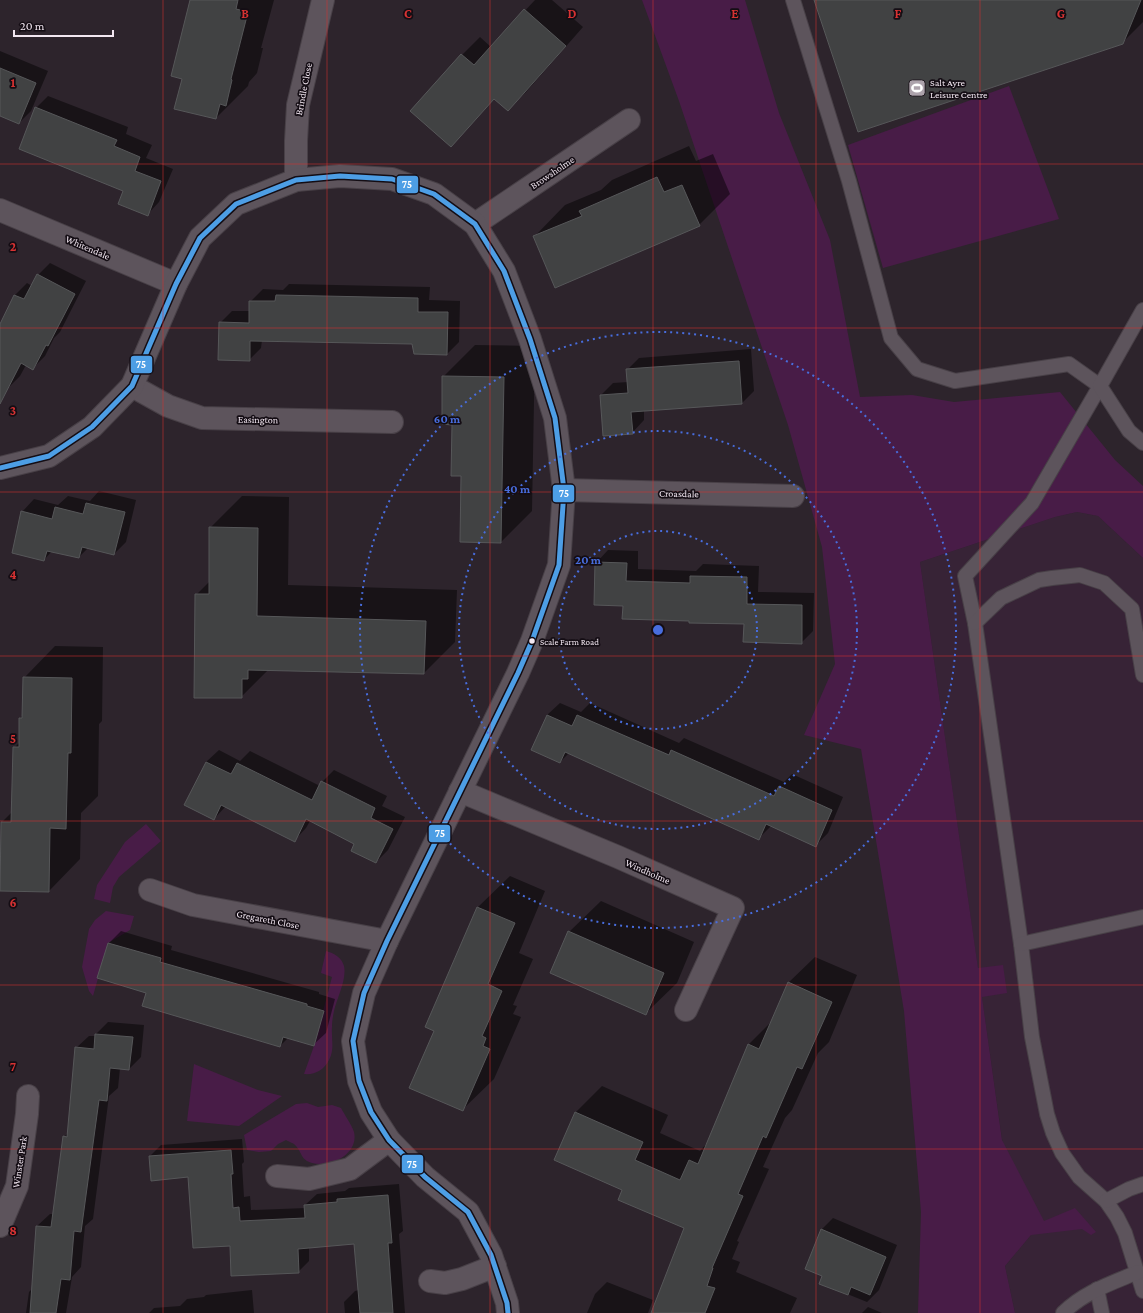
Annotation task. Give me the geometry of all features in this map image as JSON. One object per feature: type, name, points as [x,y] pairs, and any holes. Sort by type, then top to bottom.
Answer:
[{"type":"street","name":"Brindle Close","points":[[296,180],[298,105],[323,0]]},
{"type":"street","name":"Browsholme","points":[[475,224],[629,120]]},
{"type":"street","points":[[0,468],[49,456],[92,427],[132,386],[176,284],[200,238],[236,204],[296,180],[340,176],[392,178],[434,194],[475,224],[504,271],[530,339],[554,418],[564,490],[559,565],[532,641],[387,941],[364,994],[354,1041],[360,1081],[371,1112],[389,1140],[426,1177],[468,1212],[491,1255],[507,1303],[508,1313]]},
{"type":"street","name":"Whitendale","points":[[0,210],[176,284]]},
{"type":"street","name":"Easington","points":[[132,386],[168,406],[202,418],[392,422]]},
{"type":"street","name":"Croasdale","points":[[564,490],[793,496]]},
{"type":"street","name":"Windholme","points":[[460,791],[618,857],[732,908],[686,1010]]},
{"type":"street","name":"Gregareth Close","points":[[150,890],[193,905],[387,941]]},
{"type":"street","name":"Winster Park","points":[[0,1226],[17,1186],[28,1096]]},
{"type":"street","points":[[277,1176],[309,1179],[350,1169],[389,1140]]},
{"type":"street","points":[[430,1281],[445,1283],[462,1279],[495,1266]]},
{"type":"lane","points":[[793,0],[849,181],[891,338],[917,369],[955,381],[1069,364],[1100,386],[1129,431],[1143,443]]},
{"type":"lane","points":[[1143,310],[1032,504],[965,576],[975,623],[1021,944],[1032,1037],[1048,1114],[1053,1133],[1062,1153],[1080,1177],[1106,1201],[1117,1217],[1125,1233],[1143,1291]]},
{"type":"lane","points":[[975,623],[1001,598],[1033,583],[1052,578],[1080,575],[1104,583],[1132,609],[1143,675]]},
{"type":"lane","points":[[1021,944],[1143,917]]},
{"type":"lane","points":[[1106,1201],[1129,1189],[1143,1184]]},
{"type":"lane","points":[[1063,1313],[1074,1308],[1097,1289],[1138,1272]]},
{"type":"lane","points":[[1097,1289],[1102,1313]]},
{"type":"shaded area","points":[[642,0],[745,0],[779,113],[830,240],[860,397],[912,395],[954,402],[1060,392],[1115,460],[1143,486],[1143,558],[1098,516],[1077,512],[1055,517],[920,562],[978,968],[1003,965],[1007,993],[982,997],[1002,1140],[1044,1221],[1075,1208],[1096,1232],[1091,1235],[1082,1229],[1031,1235],[1005,1266],[1015,1313],[918,1313],[921,1212],[904,1011],[861,749],[804,735],[835,664],[822,547],[788,425],[679,101]]},
{"type":"shaded area","points":[[1009,86],[1059,219],[883,268],[848,145]]},
{"type":"shaded area","points":[[1077,512],[1098,516],[1143,558],[1143,1313],[1015,1313],[1005,1266],[1031,1235],[1006,1167],[920,562],[1055,517]]},
{"type":"shaded area","points":[[146,824],[161,841],[119,877],[113,887],[110,903],[94,899],[97,885],[125,842]]},
{"type":"shaded area","points":[[106,911],[134,916],[130,930],[108,943],[93,996],[89,991],[82,967],[89,929],[95,920]]},
{"type":"shaded area","points":[[326,951],[340,958],[345,971],[333,1017],[332,1052],[327,1064],[322,1069],[312,1074],[304,1074],[314,1046],[332,977],[321,973]]},
{"type":"shaded area","points":[[194,1064],[258,1090],[282,1096],[239,1126],[187,1121]]},
{"type":"shaded area","points":[[307,1103],[318,1107],[332,1105],[341,1108],[354,1132],[352,1147],[342,1158],[327,1163],[312,1163],[305,1160],[293,1143],[286,1140],[278,1144],[271,1151],[259,1152],[247,1150],[244,1135],[296,1104]]},
{"type":"building","points":[[190,0],[238,0],[236,9],[248,12],[231,79],[226,106],[220,104],[216,119],[174,109],[182,79],[171,76]]},
{"type":"building","name":"Salt Ayre Leisure Centre","points":[[814,0],[1141,0],[1123,44],[858,132]]},
{"type":"building","points":[[524,9],[566,46],[508,111],[494,99],[451,147],[410,111],[461,54],[474,65]]},
{"type":"building","points":[[0,68],[36,83],[19,124],[0,116]]},
{"type":"building","points":[[35,107],[117,140],[114,146],[140,157],[135,171],[161,181],[148,216],[118,204],[123,191],[19,149]]},
{"type":"building","points":[[657,177],[664,192],[682,185],[700,226],[555,288],[533,236],[582,216],[579,211]]},
{"type":"building","points":[[37,274],[75,294],[48,346],[46,345],[33,370],[21,363],[0,404],[0,324],[14,295],[24,299]]},
{"type":"building","points":[[276,295],[418,298],[418,312],[448,312],[447,355],[414,354],[412,344],[250,341],[250,361],[218,360],[219,322],[249,323],[249,301],[275,301]]},
{"type":"building","points":[[739,361],[742,404],[631,412],[633,434],[603,436],[600,395],[628,393],[626,369]]},
{"type":"building","points":[[442,376],[504,377],[501,543],[460,542],[461,476],[451,476],[452,425],[442,424]]},
{"type":"building","points":[[86,503],[125,512],[114,555],[82,547],[79,558],[47,551],[44,561],[12,553],[21,511],[52,519],[55,507],[83,514]]},
{"type":"building","points":[[209,527],[258,528],[257,616],[426,621],[424,674],[248,670],[248,679],[242,679],[242,698],[194,698],[195,594],[209,594]]},
{"type":"building","points":[[595,562],[627,563],[626,581],[690,583],[690,576],[747,577],[747,604],[802,605],[802,644],[743,642],[744,624],[689,623],[689,621],[622,619],[623,606],[594,605]]},
{"type":"building","points":[[23,677],[72,678],[71,753],[68,753],[66,829],[50,828],[49,892],[0,891],[1,822],[11,822],[13,747],[19,747],[19,718],[22,718]]},
{"type":"building","points":[[547,715],[572,726],[577,715],[669,755],[671,750],[774,796],[779,786],[832,810],[816,847],[766,824],[759,840],[565,752],[560,763],[531,750]]},
{"type":"building","points":[[206,762],[231,774],[237,763],[312,800],[321,781],[375,808],[371,818],[393,829],[376,863],[351,851],[354,844],[306,819],[295,842],[221,805],[214,820],[184,805]]},
{"type":"building","points":[[477,907],[515,923],[488,984],[502,991],[482,1036],[486,1038],[483,1046],[490,1049],[463,1111],[409,1088],[434,1031],[425,1027]]},
{"type":"building","points":[[568,931],[664,973],[646,1015],[550,973]]},
{"type":"building","points":[[108,943],[161,958],[160,962],[307,1004],[307,1006],[324,1011],[314,1046],[283,1037],[280,1047],[142,1006],[146,993],[97,978]]},
{"type":"building","points":[[788,982],[832,1002],[802,1069],[797,1067],[766,1138],[763,1136],[738,1194],[743,1196],[712,1268],[707,1286],[715,1288],[705,1313],[651,1313],[684,1228],[618,1200],[622,1190],[554,1160],[575,1112],[643,1142],[635,1160],[680,1180],[689,1160],[698,1164],[748,1044],[759,1049]]},
{"type":"building","points":[[95,1034],[133,1037],[129,1070],[110,1068],[107,1101],[99,1100],[81,1232],[74,1231],[70,1280],[61,1279],[56,1313],[30,1313],[36,1226],[51,1227],[63,1136],[67,1137],[75,1047],[94,1049]]},
{"type":"building","points":[[231,1150],[233,1208],[239,1207],[240,1221],[305,1218],[304,1205],[337,1202],[337,1199],[388,1195],[392,1243],[388,1243],[393,1313],[360,1313],[354,1244],[298,1249],[299,1273],[231,1276],[230,1246],[193,1248],[188,1177],[151,1181],[149,1156]]},
{"type":"building","points":[[821,1229],[886,1257],[870,1295],[851,1287],[848,1295],[819,1284],[822,1276],[805,1269]]},
{"type":"transit line","name":"75","points":[[0,468],[49,456],[92,427],[132,386],[176,284],[200,238],[236,204],[296,180],[340,176],[392,179],[434,194],[475,224],[504,271],[530,339],[555,418],[564,490],[559,565],[532,641],[518,673],[387,941],[364,993],[353,1041],[359,1081],[371,1112],[389,1140],[425,1177],[468,1212],[491,1255],[507,1303],[508,1313]]},
{"type":"place","name":"Salt Ayre Leisure Centre","points":[[917,88]]},
{"type":"place","name":"Scale Farm Road","points":[[532,641]]}]
